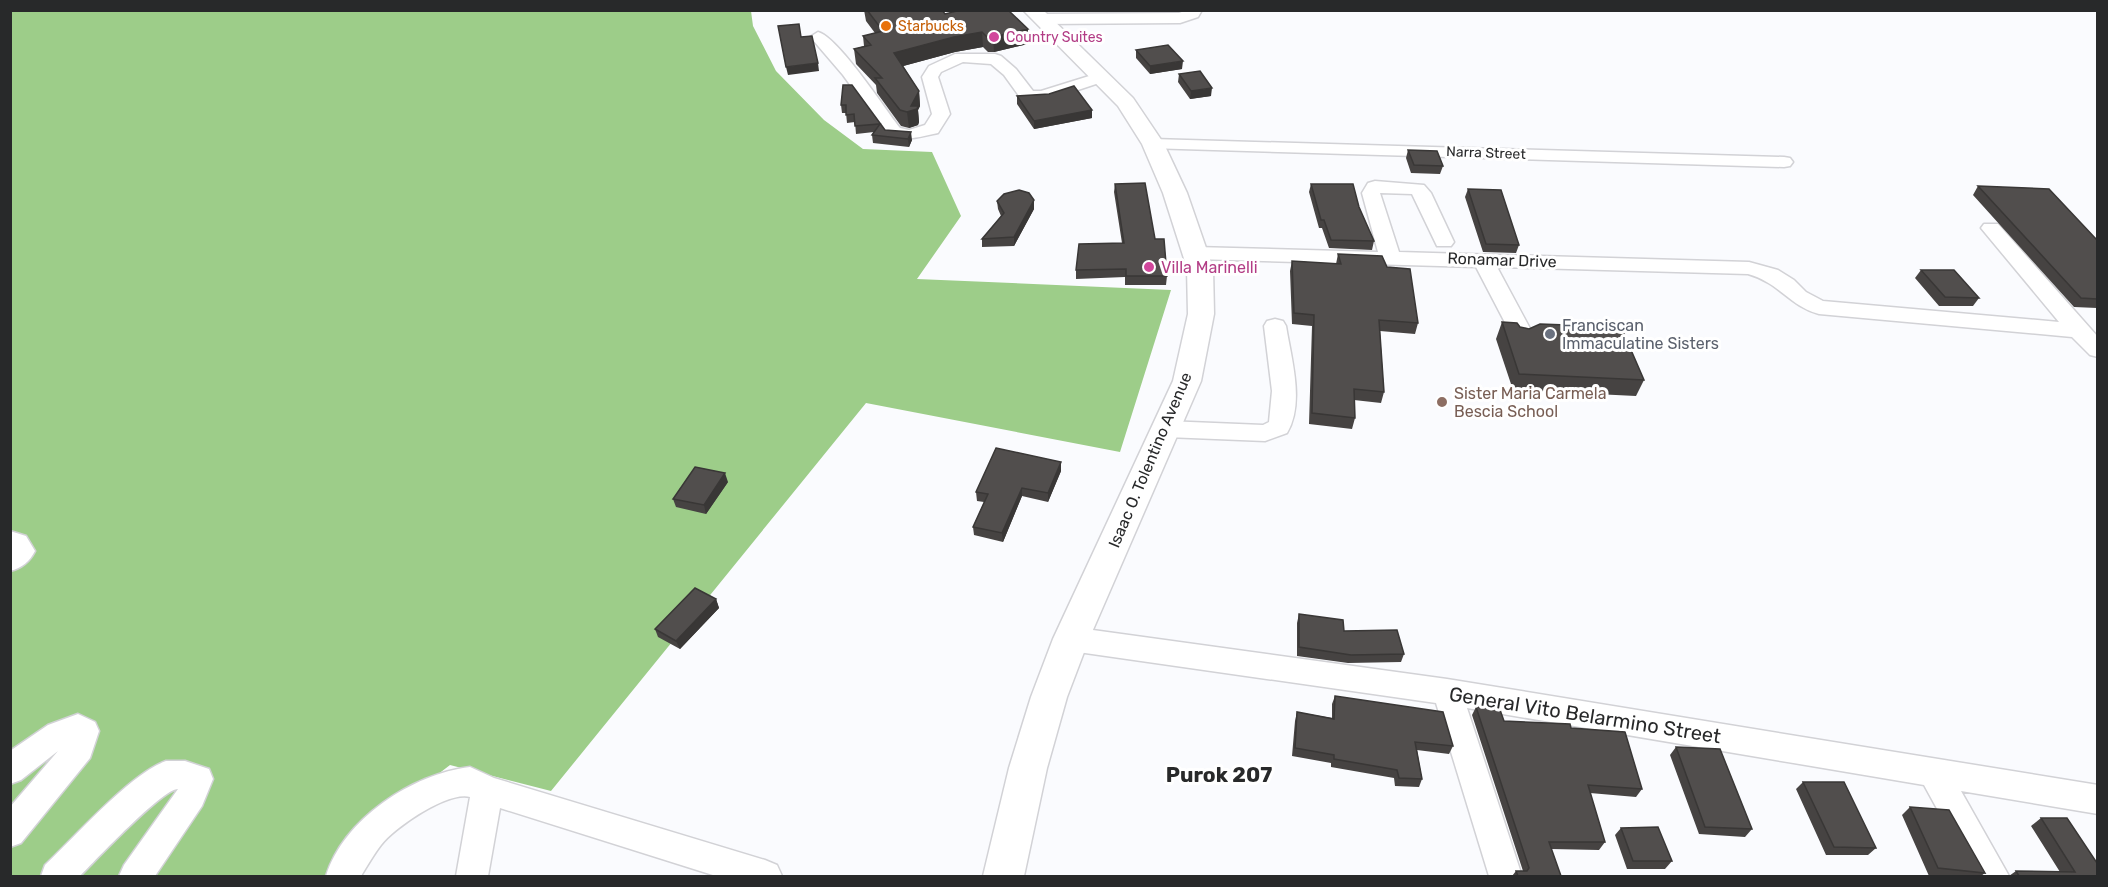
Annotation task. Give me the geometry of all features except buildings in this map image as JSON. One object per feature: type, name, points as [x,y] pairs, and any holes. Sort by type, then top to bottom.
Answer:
[{"type":"main road","name":"Isaac O. Tolentino Avenue","points":[[1003,876],[1028,768],[1071,639],[1187,381],[1200,314],[1200,268],[1196,253],[1175,193],[1153,144],[1126,102],[1037,15]]},
{"type":"street","points":[[1037,15],[1180,18],[1193,14],[1195,10]]},
{"type":"street","points":[[818,37],[864,89],[894,133],[909,135],[932,129],[941,114],[938,96],[930,77],[934,69],[961,57],[994,59],[1010,72],[1028,96],[1042,96],[1102,77]]},
{"type":"street","name":"Narra Street","points":[[1153,144],[1784,162]]},
{"type":"street","points":[[1390,257],[1371,193],[1375,187],[1417,189],[1422,193],[1444,242]]},
{"type":"street","points":[[1991,228],[2078,331],[2097,350]]},
{"type":"street","name":"Ronamar Drive","points":[[1196,253],[1749,268],[1771,274],[1787,284],[1799,297],[1819,307],[2078,331]]},
{"type":"street","points":[[1482,259],[1523,336]]},
{"type":"street","points":[[1166,429],[1265,433],[1279,427],[1284,415],[1275,326]]},
{"type":"street","points":[[10,541],[17,543],[22,552],[10,561]]},
{"type":"street","name":"General Vito Belarmino Street","points":[[1071,639],[1447,692],[2097,800]]},
{"type":"street","points":[[1447,692],[1505,876]]},
{"type":"street","points":[[10,771],[47,741],[65,730],[78,727],[84,731],[79,748],[10,832]]},
{"type":"street","points":[[1934,774],[1992,876]]},
{"type":"street","points":[[57,876],[144,792],[166,775],[185,775],[198,779],[192,796],[136,876]]},
{"type":"street","points":[[342,876],[371,832],[401,808],[446,784],[470,780],[488,790],[765,876]]},
{"type":"street","points":[[472,876],[488,790]]},
{"type":"green space","points":[[10,11],[751,11],[753,26],[776,71],[824,120],[863,149],[932,152],[961,216],[917,279],[1171,290],[1120,452],[866,403],[551,791],[450,765],[368,828],[343,876],[11,876]]},
{"type":"place","name":"Starbucks","points":[[886,26]]},
{"type":"place","name":"Country Suites","points":[[994,37]]},
{"type":"place","name":"Villa Marinelli","points":[[1149,267]]},
{"type":"place","name":"Franciscan Immaculatine Sisters","points":[[1550,334]]},
{"type":"place","name":"Sister Maria Carmela Bescia School","points":[[1442,402]]},
{"type":"district","name":"Purok 207","points":[[1219,774]]}]
